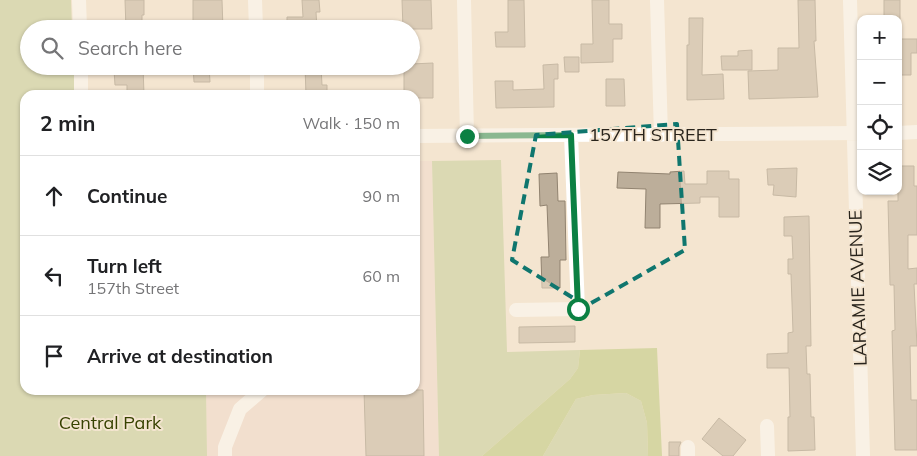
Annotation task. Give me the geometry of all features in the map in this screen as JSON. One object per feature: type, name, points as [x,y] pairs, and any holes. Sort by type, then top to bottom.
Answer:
[{"type":"street","points":[[79,0],[80,20]]},
{"type":"street","points":[[255,0],[256,20]]},
{"type":"street","points":[[464,0],[467,136]]},
{"type":"street","points":[[657,0],[661,135]]},
{"type":"street","name":"LARAMIE AVENUE","points":[[850,0],[857,134]]},
{"type":"street","points":[[81,75],[81,90]]},
{"type":"street","points":[[256,75],[257,90]]},
{"type":"street","points":[[902,133],[917,132]]},
{"type":"street","name":"157TH STREET","points":[[420,136],[857,134]]},
{"type":"street","points":[[516,310],[578,309],[571,135]]},
{"type":"street","name":"LARAMIE AVENUE","points":[[857,150],[863,456]]},
{"type":"street","points":[[225,456],[225,447],[240,409],[256,395]]},
{"type":"street","points":[[767,426],[768,456]]},
{"type":"highlighted area","points":[[677,124],[685,250],[586,306],[512,260],[536,135]]},
{"type":"shaded area","points":[[420,161],[432,161],[439,456],[207,456],[206,395],[420,395]]},
{"type":"green space","name":"Central Park","points":[[0,0],[71,0],[72,20],[20,20],[20,75],[74,75],[75,90],[20,90],[20,395],[206,395],[207,456],[0,456]]},
{"type":"green space","points":[[501,160],[507,352],[580,350],[578,368],[570,379],[482,456],[439,456],[432,161]]},
{"type":"green space","points":[[657,348],[662,456],[648,456],[647,423],[641,401],[626,393],[593,395],[576,399],[543,456],[482,456],[570,379],[578,368],[580,350]]},
{"type":"green space","points":[[626,393],[641,401],[647,423],[648,456],[543,456],[576,399],[593,395]]},
{"type":"building","points":[[125,0],[144,0],[142,20],[126,20]]},
{"type":"building","points":[[193,0],[222,0],[223,20],[193,20]]},
{"type":"building","points":[[302,0],[319,0],[320,12],[316,12],[316,20],[287,20],[287,17],[303,17]]},
{"type":"building","points":[[402,0],[431,0],[432,29],[420,29],[420,20],[403,20]]},
{"type":"building","points":[[508,0],[524,0],[525,47],[496,47],[495,32],[508,32]]},
{"type":"building","points":[[592,0],[609,0],[609,24],[622,24],[622,39],[613,39],[613,62],[581,63],[581,44],[593,44]]},
{"type":"building","points":[[798,0],[815,0],[816,41],[814,41],[818,97],[749,99],[748,71],[778,70],[778,48],[799,48]]},
{"type":"building","points":[[884,0],[900,0],[900,15],[884,15]]},
{"type":"building","points":[[689,18],[703,18],[702,75],[723,74],[724,99],[687,100]]},
{"type":"building","points":[[902,39],[917,39],[917,53],[911,53],[911,75],[902,75]]},
{"type":"building","points":[[752,50],[752,70],[722,70],[721,56],[738,56],[738,51]]},
{"type":"building","points":[[564,57],[579,57],[579,72],[565,72]]},
{"type":"building","points":[[433,63],[433,98],[420,98],[420,90],[404,90],[404,75],[420,75],[420,64]]},
{"type":"building","points":[[558,64],[558,79],[554,79],[554,107],[496,108],[495,81],[513,81],[513,90],[544,89],[543,65]]},
{"type":"building","points":[[114,75],[143,75],[144,90],[127,90],[127,85],[115,85]]},
{"type":"building","points":[[194,75],[210,75],[210,82],[194,82]]},
{"type":"building","points":[[305,75],[321,75],[322,85],[327,85],[327,90],[306,90]]},
{"type":"building","points":[[606,79],[624,79],[625,106],[606,106]]},
{"type":"building","points":[[902,166],[914,166],[914,186],[917,186],[917,235],[908,235],[908,269],[917,268],[917,284],[914,284],[917,346],[910,346],[911,400],[917,400],[917,450],[895,450],[892,331],[895,330],[894,285],[890,285],[888,201],[898,201],[898,195],[902,195]]},
{"type":"building","points":[[797,168],[796,197],[773,195],[774,185],[768,185],[767,169]]},
{"type":"building","points":[[684,171],[685,184],[707,184],[707,171],[729,171],[729,179],[739,179],[739,217],[719,217],[719,197],[700,197],[700,203],[660,204],[660,228],[645,228],[646,189],[617,188],[618,172],[670,174],[670,172]]},
{"type":"building","points":[[557,173],[558,201],[565,201],[566,260],[560,260],[560,288],[542,288],[541,257],[549,257],[547,205],[540,206],[539,174]]},
{"type":"building","points":[[809,216],[811,346],[806,346],[807,374],[810,374],[811,417],[814,417],[815,450],[788,451],[788,417],[790,417],[789,368],[767,368],[767,354],[788,353],[788,333],[793,332],[791,274],[788,274],[788,259],[793,259],[792,236],[784,236],[784,217]]},
{"type":"building","points":[[575,326],[575,342],[519,343],[519,327]]},
{"type":"building","points":[[420,390],[423,390],[424,456],[366,456],[364,395],[420,395]]},
{"type":"building","points":[[719,418],[746,440],[733,456],[723,456],[702,439]]},
{"type":"building","points":[[669,442],[681,442],[679,456],[669,456]]},
{"type":"route","points":[[467,136],[571,135],[578,309]]}]
